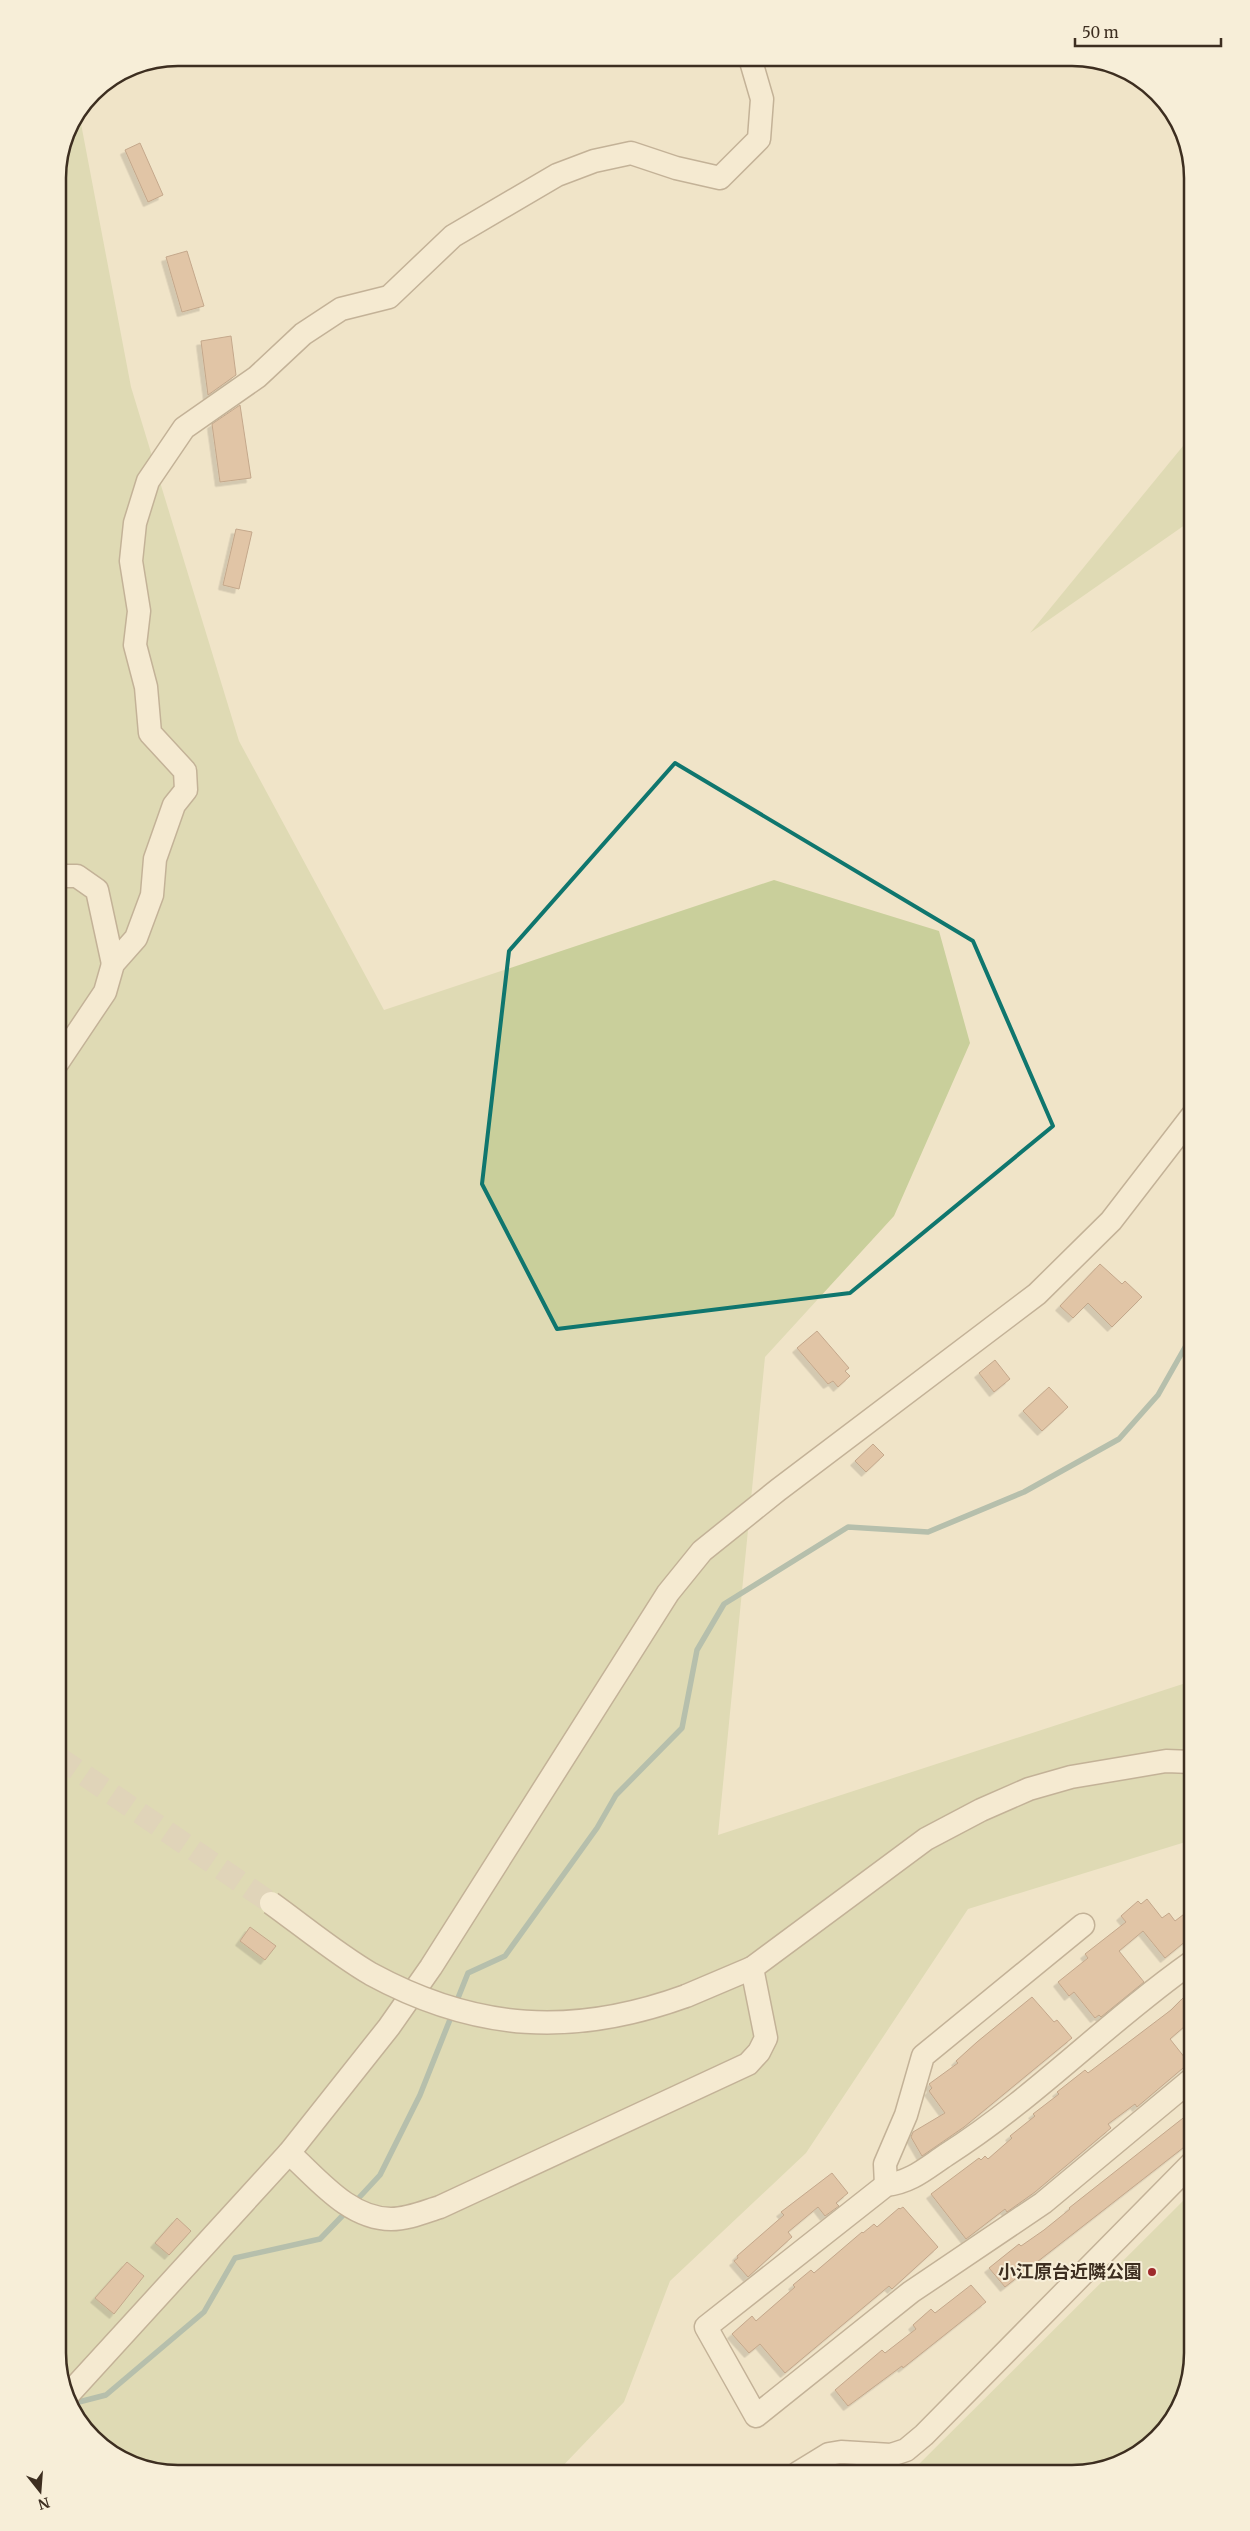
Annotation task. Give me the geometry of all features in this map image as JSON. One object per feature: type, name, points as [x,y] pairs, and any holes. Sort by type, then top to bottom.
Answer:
[{"type":"street","points":[[113,964],[136,938],[152,894],[155,859],[174,805],[186,790],[185,771],[150,733],[146,687],[135,645],[139,611],[131,560],[135,523],[148,480],[184,428],[257,377],[303,334],[341,310],[389,297],[454,236],[557,175],[594,161],[631,153],[676,168],[720,178],[758,139],[762,99],[752,66]]},
{"type":"street","points":[[66,876],[77,876],[97,890],[113,964],[106,992],[66,1050]]},
{"type":"street","points":[[73,2390],[289,2153],[389,2027],[431,1967],[668,1593],[702,1551],[778,1490],[1037,1294],[1111,1221],[1184,1126]]},
{"type":"street","points":[[271,1903],[369,1973],[421,1998],[448,2008],[528,2023],[600,2019],[645,2011],[752,1968],[926,1838],[981,1810],[1029,1789],[1072,1777],[1166,1761],[1184,1762]]},
{"type":"street","points":[[886,2185],[885,2164],[906,2115],[923,2056],[1084,1925]]},
{"type":"street","points":[[289,2153],[355,2211],[390,2219],[409,2217],[440,2207],[748,2064],[759,2052],[766,2038],[752,1968]]},
{"type":"street","points":[[1184,1968],[974,2137],[903,2182],[886,2185],[706,2327],[756,2416],[911,2292],[1043,2203],[1184,2087]]},
{"type":"street","points":[[811,2465],[829,2454],[841,2452],[891,2455],[906,2450],[924,2435],[1184,2171]]},
{"type":"highlighted area","points":[[675,763],[973,941],[1053,1126],[850,1293],[557,1329],[482,1184],[509,951]]},
{"type":"green space","points":[[81,122],[131,387],[239,741],[384,1010],[774,880],[939,931],[970,1043],[894,1216],[765,1357],[718,1835],[1184,1684],[1184,1842],[968,1909],[806,2153],[670,2281],[624,2402],[564,2465],[171,2465],[142,2459],[116,2446],[104,2437],[81,2409],[68,2375],[66,2360],[66,171],[72,142]]},
{"type":"green space","points":[[1184,445],[1184,526],[1030,633]]},
{"type":"green space","name":"小江原台近隣公園","points":[[1184,2200],[1183,2368],[1180,2382],[1169,2409],[1146,2437],[1128,2450],[1115,2456],[1087,2464],[918,2465]]},
{"type":"building","points":[[140,143],[163,195],[148,202],[125,150]]},
{"type":"building","points":[[187,251],[204,306],[182,312],[166,257]]},
{"type":"building","points":[[231,336],[236,375],[208,395],[201,341]]},
{"type":"building","points":[[240,405],[251,478],[220,482],[212,424]]},
{"type":"building","points":[[236,529],[252,532],[239,589],[223,585]]},
{"type":"building","points":[[1100,1264],[1122,1284],[1125,1281],[1142,1297],[1112,1327],[1088,1303],[1073,1318],[1060,1306]]},
{"type":"building","points":[[817,1331],[849,1368],[845,1371],[850,1376],[838,1387],[833,1381],[828,1384],[797,1348]]},
{"type":"building","points":[[995,1360],[1010,1379],[994,1392],[979,1373]]},
{"type":"building","points":[[1049,1387],[1068,1407],[1042,1431],[1023,1411]]},
{"type":"building","points":[[873,1444],[884,1455],[866,1472],[855,1461]]},
{"type":"building","points":[[1147,1899],[1162,1918],[1169,1913],[1175,1921],[1184,1914],[1184,1943],[1165,1958],[1143,1931],[1119,1951],[1144,1982],[1101,2017],[1099,2015],[1095,2018],[1074,1992],[1069,1996],[1058,1982],[1088,1958],[1085,1954],[1126,1922],[1121,1916],[1138,1901],[1141,1904]]},
{"type":"building","points":[[250,1927],[276,1946],[265,1960],[240,1941]]},
{"type":"building","points":[[1032,1997],[1054,2022],[1057,2020],[1072,2038],[964,2127],[922,2156],[911,2137],[913,2132],[945,2113],[929,2091],[932,2088],[929,2084],[958,2063],[956,2061],[977,2042]]},
{"type":"building","points":[[1184,1997],[1184,2027],[1170,2039],[1184,2057],[1184,2067],[1137,2107],[1135,2104],[1108,2124],[1111,2128],[1035,2192],[1007,2212],[1005,2209],[966,2239],[931,2194],[979,2158],[981,2160],[985,2156],[988,2159],[1012,2138],[1010,2136],[1035,2116],[1033,2114],[1059,2094],[1057,2092],[1085,2070],[1088,2073],[1171,2010]]},
{"type":"building","points":[[1184,2117],[1184,2147],[1005,2287],[989,2268],[1019,2244],[1021,2246],[1044,2230]]},
{"type":"building","points":[[832,2173],[848,2193],[836,2203],[839,2206],[825,2216],[818,2207],[788,2232],[792,2237],[748,2277],[734,2261],[738,2258],[737,2256],[784,2215],[781,2212]]},
{"type":"building","points":[[903,2207],[938,2247],[892,2289],[889,2286],[785,2373],[760,2344],[749,2353],[732,2334],[752,2316],[756,2321],[795,2287],[793,2285],[811,2270],[814,2273],[862,2232],[874,2224],[877,2227],[899,2208]]},
{"type":"building","points":[[177,2218],[191,2231],[169,2255],[155,2243]]},
{"type":"building","points":[[127,2262],[144,2276],[114,2314],[95,2298]]},
{"type":"building","points":[[971,2285],[986,2302],[903,2368],[902,2366],[848,2406],[835,2390],[882,2350],[885,2353],[916,2329],[913,2325],[931,2309],[935,2313]]},
{"type":"waterway","points":[[456,2003],[468,1973],[505,1956],[597,1828],[616,1795],[682,1728],[697,1650],[724,1604],[848,1527],[928,1532],[1024,1492],[1119,1439],[1158,1395],[1184,1349]]},
{"type":"waterway","points":[[355,2202],[380,2175],[420,2095],[453,2012]]},
{"type":"waterway","points":[[78,2402],[106,2395],[204,2312],[235,2258],[320,2239],[347,2211]]},
{"type":"tunnel","points":[[66,1762],[271,1903]]},
{"type":"place","name":"小江原台近隣公園","points":[[1152,2272]]}]
